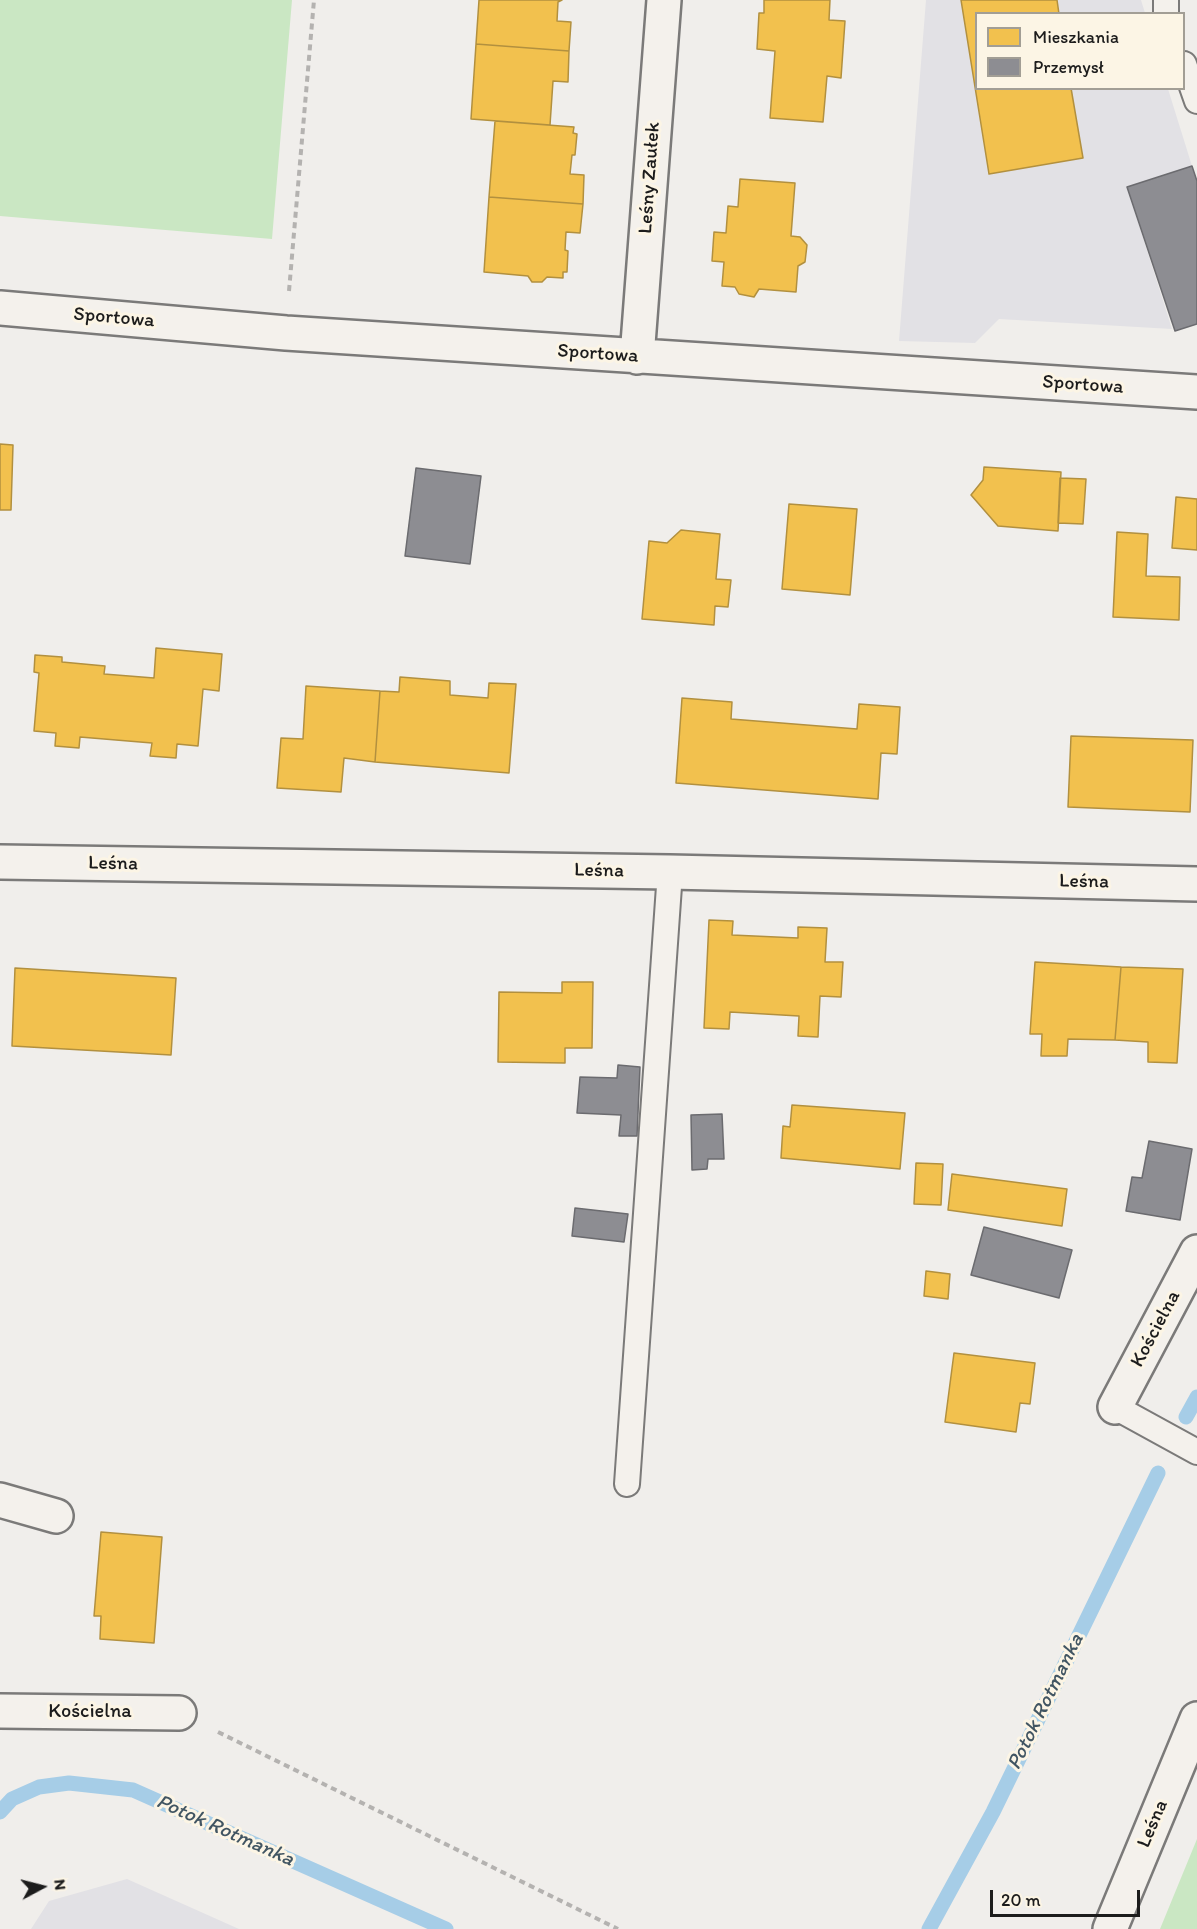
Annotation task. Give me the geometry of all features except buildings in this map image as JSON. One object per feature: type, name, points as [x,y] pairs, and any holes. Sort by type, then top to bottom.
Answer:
[{"type":"street","name":"Leśny Zaułek","points":[[637,357],[664,0]]},
{"type":"street","name":"Sportowa","points":[[0,308],[286,333],[1197,392]]},
{"type":"street","name":"Leśna","points":[[0,862],[1197,884]]},
{"type":"street","name":"Kościelna","points":[[1115,1407],[1197,1252]]},
{"type":"street","points":[[0,1500],[56,1516]]},
{"type":"street","name":"Kościelna","points":[[0,1711],[179,1713]]},
{"type":"street","name":"Leśna","points":[[1110,1929],[1197,1719]]},
{"type":"lane","points":[[1185,67],[1197,101]]},
{"type":"lane","points":[[627,1484],[670,873]]},
{"type":"lane","points":[[1115,1407],[1197,1452]]},
{"type":"path","points":[[286,333],[314,0]]},
{"type":"path","points":[[179,1713],[618,1929]]},
{"type":"shaded area","points":[[926,0],[1141,0],[1145,12],[975,12],[975,90],[1168,90],[1192,166],[1127,187],[1172,329],[999,319],[975,343],[899,341]]},
{"type":"shaded area","points":[[127,1879],[239,1929],[31,1929],[49,1901]]},
{"type":"green space","points":[[0,0],[292,0],[272,239],[0,216]]},
{"type":"green space","points":[[1197,1839],[1197,1929],[1160,1929]]},
{"type":"waterway","name":"Potok Rotmanka","points":[[1186,1417],[1197,1397]]},
{"type":"waterway","name":"Potok Rotmanka","points":[[929,1929],[993,1812],[1158,1473]]},
{"type":"waterway","name":"Potok Rotmanka","points":[[0,1812],[12,1799],[39,1787],[69,1783],[133,1790],[446,1929]]}]
